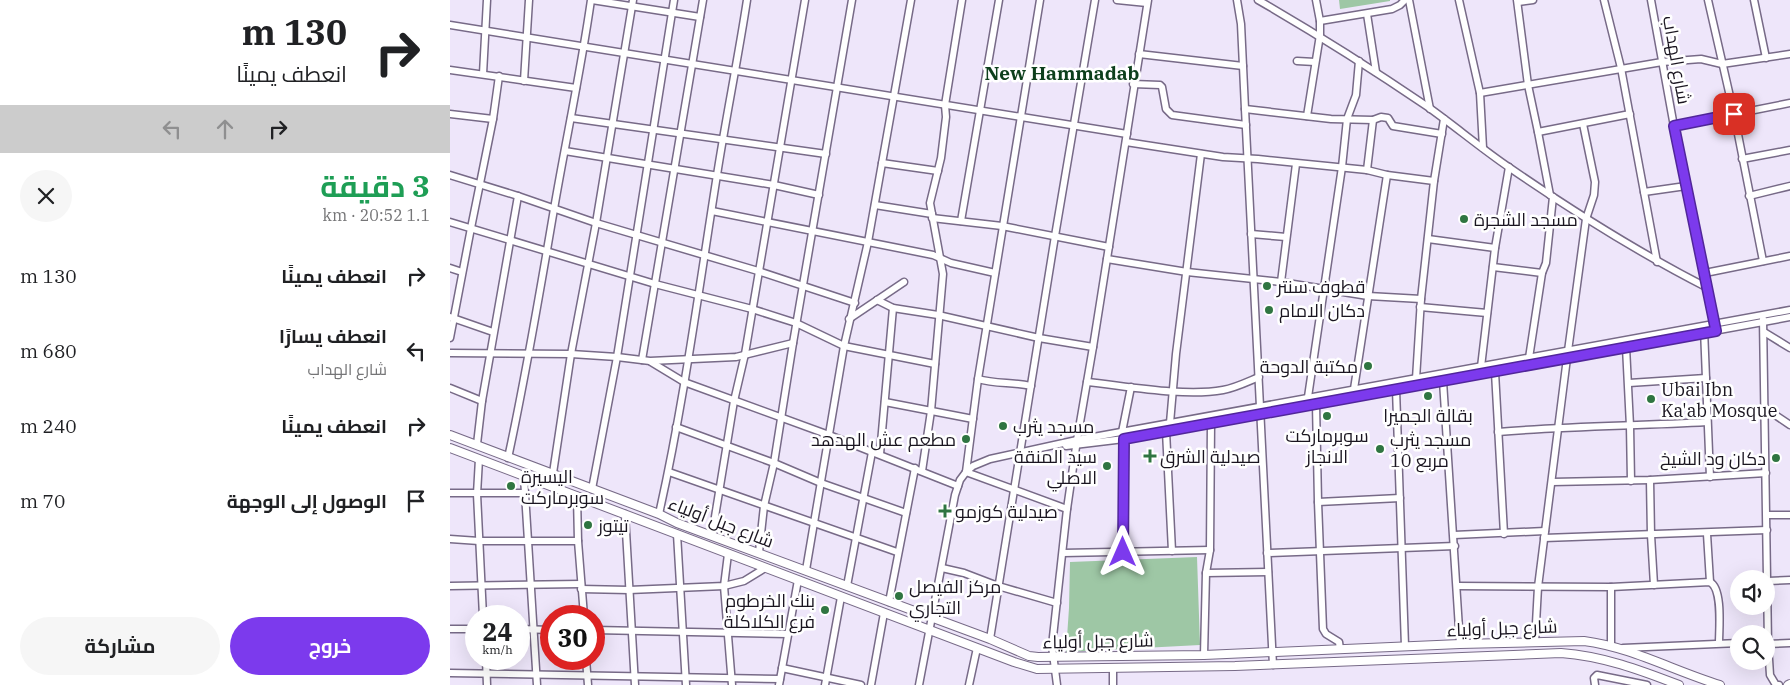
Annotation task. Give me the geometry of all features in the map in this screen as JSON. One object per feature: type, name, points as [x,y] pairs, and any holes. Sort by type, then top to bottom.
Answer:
[{"type":"main road","name":"شارع جبل أولياء","points":[[450,435],[659,514],[677,523],[990,639],[1029,656],[1204,655],[1405,646],[1584,641],[1634,654],[1720,685]]},
{"type":"main road","name":"شارع جبل أولياء","points":[[450,448],[1032,668],[1056,670],[1113,669],[1561,653],[1592,656],[1679,685]]},
{"type":"street","points":[[483,74],[487,0]]},
{"type":"street","points":[[524,81],[529,0]]},
{"type":"street","points":[[508,458],[530,354],[591,0],[632,3],[700,17]]},
{"type":"street","points":[[592,489],[617,357],[674,0]]},
{"type":"street","points":[[642,360],[703,0]]},
{"type":"street","points":[[659,514],[669,472],[689,358],[747,0]]},
{"type":"street","points":[[712,535],[734,401],[745,354],[805,0]]},
{"type":"street","points":[[758,552],[764,506],[774,463],[796,323],[852,0]]},
{"type":"street","points":[[806,570],[849,319],[868,242],[912,0]]},
{"type":"street","points":[[922,471],[931,411],[943,274],[932,216],[931,198],[938,171],[945,128],[945,105],[962,0]]},
{"type":"street","points":[[961,221],[999,0]]},
{"type":"street","points":[[966,472],[986,326],[1040,0]]},
{"type":"street","points":[[990,639],[1095,0]]},
{"type":"street","points":[[1058,685],[1052,657],[1052,646],[1076,443],[1088,382],[1147,1],[1117,0]]},
{"type":"street","points":[[1237,0],[1241,24],[1246,109],[1273,664]]},
{"type":"street","points":[[1258,0],[1268,3],[1376,72],[1509,167],[1586,219],[1657,262],[1708,288]]},
{"type":"street","points":[[1307,116],[1314,62],[1320,35],[1320,21],[1316,0]]},
{"type":"street","points":[[1320,21],[1392,8],[1407,0],[1430,109]]},
{"type":"street","points":[[1459,0],[1480,93],[1483,148]]},
{"type":"street","points":[[1529,358],[1542,273],[1546,263],[1552,196],[1528,85],[1522,44],[1518,1],[1533,0]]},
{"type":"street","points":[[1604,0],[1621,68],[1657,262]]},
{"type":"street","name":"شارع الهداب","points":[[1651,0],[1674,126],[1715,328]]},
{"type":"street","points":[[1708,0],[1734,114],[1763,261]]},
{"type":"street","points":[[1754,0],[1766,58]]},
{"type":"street","points":[[552,473],[632,3]]},
{"type":"street","points":[[1367,14],[1376,72]]},
{"type":"street","points":[[450,25],[1127,134]]},
{"type":"street","points":[[1139,54],[1243,66]]},
{"type":"street","points":[[1480,93],[1662,62],[1701,59],[1722,64],[1790,54]]},
{"type":"street","points":[[1297,60],[1314,62]]},
{"type":"street","points":[[1308,398],[1342,167],[1347,119],[1356,95],[1359,61]]},
{"type":"street","points":[[450,70],[576,88]]},
{"type":"street","points":[[450,338],[452,318],[470,228],[494,119],[499,76]]},
{"type":"street","points":[[1133,84],[1160,85],[1166,109],[1172,115],[1246,124]]},
{"type":"street","points":[[1674,126],[1790,103]]},
{"type":"street","points":[[1246,109],[1331,119],[1374,120],[1381,117],[1388,118],[1393,126],[1442,134]]},
{"type":"street","points":[[450,114],[494,119]]},
{"type":"street","points":[[1538,132],[1630,114]]},
{"type":"street","points":[[571,118],[826,154]]},
{"type":"street","points":[[1416,379],[1420,307],[1434,181],[1444,119]]},
{"type":"street","points":[[1367,170],[1374,120]]},
{"type":"street","points":[[1535,642],[1538,587],[1544,534],[1586,219],[1594,195],[1595,182],[1583,124]]},
{"type":"street","points":[[1126,142],[1248,160],[1258,159],[1342,167],[1434,181]]},
{"type":"street","points":[[1742,159],[1790,150]]},
{"type":"street","points":[[565,151],[819,195]]},
{"type":"street","points":[[1170,423],[1176,354],[1201,154]]},
{"type":"street","points":[[882,163],[938,171]]},
{"type":"street","points":[[1281,282],[1296,164]]},
{"type":"street","points":[[1481,367],[1495,248],[1509,167]]},
{"type":"street","points":[[450,175],[596,223],[758,271],[854,303]]},
{"type":"street","points":[[1354,389],[1387,175]]},
{"type":"street","points":[[1644,192],[1686,186]]},
{"type":"street","points":[[1749,196],[1790,186]]},
{"type":"street","points":[[477,444],[493,332],[518,196]]},
{"type":"street","points":[[875,205],[961,221],[1002,226],[1109,247]]},
{"type":"street","points":[[712,211],[940,257],[951,263],[995,273]]},
{"type":"street","points":[[450,222],[655,284],[752,309],[796,323],[844,346],[935,364]]},
{"type":"street","points":[[1251,234],[1286,237]]},
{"type":"street","points":[[1428,239],[1495,248]]},
{"type":"street","points":[[1704,273],[1790,256]]},
{"type":"street","points":[[1107,259],[1187,272],[1281,282],[1368,296],[1421,299]]},
{"type":"street","points":[[1493,267],[1542,273]]},
{"type":"street","points":[[450,268],[462,272]]},
{"type":"street","points":[[849,319],[904,282]]},
{"type":"street","points":[[877,300],[892,308],[938,315],[1039,338],[1093,347]]},
{"type":"street","points":[[1420,307],[1487,312]]},
{"type":"street","points":[[880,454],[892,308]]},
{"type":"street","points":[[1763,319],[1790,310]]},
{"type":"street","points":[[1123,435],[1170,423],[1316,404],[1495,372],[1568,354],[1763,319],[1790,317]]},
{"type":"street","points":[[452,318],[493,332]]},
{"type":"street","points":[[1763,319],[1768,570]]},
{"type":"street","points":[[919,685],[958,486],[966,472],[973,466],[990,459],[1057,446],[1211,423],[1308,398],[1354,389],[1529,358],[1626,347],[1704,330]]},
{"type":"street","points":[[1704,330],[1710,477]]},
{"type":"street","points":[[1764,332],[1790,348]]},
{"type":"street","points":[[450,353],[571,354],[650,361],[736,357],[793,343]]},
{"type":"street","points":[[1626,347],[1629,383],[1630,481]]},
{"type":"street","points":[[650,361],[684,382],[880,454],[958,486]]},
{"type":"street","points":[[1495,372],[1504,534]]},
{"type":"street","points":[[1088,382],[1173,391],[1222,390],[1239,386],[1259,377]]},
{"type":"street","points":[[1629,383],[1706,378]]},
{"type":"street","points":[[978,379],[987,382],[1017,383],[1031,386]]},
{"type":"street","points":[[1443,381],[1460,644]]},
{"type":"street","points":[[1123,552],[1123,435],[1130,387]]},
{"type":"street","points":[[450,388],[482,401]]},
{"type":"street","points":[[1396,389],[1405,646]]},
{"type":"street","points":[[885,402],[973,419]]},
{"type":"street","points":[[1316,404],[1323,629],[1326,634],[1339,642],[1340,649]]},
{"type":"street","points":[[1765,408],[1790,425]]},
{"type":"street","points":[[1498,432],[1559,427],[1707,422]]},
{"type":"street","points":[[1204,655],[1206,573],[1210,550],[1211,423]]},
{"type":"street","points":[[676,427],[727,444],[821,483],[906,513]]},
{"type":"street","points":[[1166,431],[1172,551]]},
{"type":"street","points":[[847,586],[872,452]]},
{"type":"street","points":[[479,459],[477,494],[483,605]]},
{"type":"street","points":[[889,602],[897,552],[915,468]]},
{"type":"street","points":[[669,472],[897,552]]},
{"type":"street","points":[[966,472],[1068,509]]},
{"type":"street","points":[[1552,482],[1630,481],[1766,473]]},
{"type":"street","points":[[524,477],[537,685]]},
{"type":"street","points":[[1650,480],[1650,535],[1654,585]]},
{"type":"street","points":[[450,494],[525,493]]},
{"type":"street","points":[[577,496],[583,605]]},
{"type":"street","points":[[1318,502],[1400,498]]},
{"type":"street","points":[[625,514],[635,685]]},
{"type":"street","points":[[1767,515],[1790,515]]},
{"type":"street","points":[[1454,535],[1650,535],[1768,530]]},
{"type":"street","points":[[676,534],[686,685]]},
{"type":"street","points":[[1707,534],[1710,582],[1716,588],[1719,603],[1719,643]]},
{"type":"street","points":[[450,539],[528,542],[578,541]]},
{"type":"street","points":[[1267,553],[1455,546]]},
{"type":"street","points":[[1063,553],[1210,550]]},
{"type":"street","points":[[728,554],[724,586],[731,681]]},
{"type":"street","points":[[450,586],[530,585],[629,590],[724,586],[744,581],[765,568]]},
{"type":"street","points":[[942,568],[964,573],[998,586],[1058,603]]},
{"type":"street","points":[[1206,573],[1268,572]]},
{"type":"street","points":[[450,673],[686,676],[731,681],[780,682],[798,580]]},
{"type":"street","points":[[1775,581],[1790,580]]},
{"type":"street","points":[[1457,586],[1611,587],[1710,582]]},
{"type":"street","points":[[1611,587],[1613,648],[1730,643]]},
{"type":"street","points":[[825,685],[841,597]]},
{"type":"street","points":[[871,685],[884,613]]},
{"type":"street","points":[[450,628],[465,629]]},
{"type":"street","points":[[530,630],[540,630]]},
{"type":"street","points":[[605,630],[787,634]]},
{"type":"street","points":[[1775,644],[1790,643]]},
{"type":"street","points":[[970,685],[977,648]]},
{"type":"street","points":[[782,668],[861,685]]},
{"type":"street","points":[[1113,669],[1113,685]]},
{"type":"street","points":[[587,670],[588,685]]},
{"type":"street","points":[[1770,670],[1770,675],[1776,685],[1780,685]]},
{"type":"street","points":[[486,673],[487,685]]},
{"type":"street","points":[[1595,685],[1594,678],[1597,675],[1647,685]]},
{"type":"green space","points":[[1339,0],[1390,0],[1390,1],[1340,9]]},
{"type":"green space","points":[[1197,557],[1200,645],[1066,652],[1070,562]]},
{"type":"place","name":"مسجد الشجرة","points":[[1464,219]]},
{"type":"place","name":"قطوف سنتر","points":[[1267,286]]},
{"type":"place","name":"دكان الامام","points":[[1269,310]]},
{"type":"place","name":"مكتبة الدوحة","points":[[1368,366]]},
{"type":"place","name":"بقالة الجميرا","points":[[1428,396]]},
{"type":"place","name":"Ubai Ibn Ka'ab Mosque","points":[[1651,399]]},
{"type":"place","name":"سوبرماركت الانجاز","points":[[1327,416]]},
{"type":"place","name":"مسجد يثرب","points":[[1003,426]]},
{"type":"place","name":"مطعم عش الهدهد","points":[[966,439]]},
{"type":"place","name":"مسجد يثرب مربع 10","points":[[1380,449]]},
{"type":"place","name":"صيدلية الشرق","points":[[1150,456]]},
{"type":"place","name":"دكان ود الشيخ","points":[[1776,458]]},
{"type":"place","name":"سيد المنقة الاصلي","points":[[1107,466]]},
{"type":"place","name":"اليسيرة سوبرماركت","points":[[511,486]]},
{"type":"place","name":"صيدلية كوزمو","points":[[945,511]]},
{"type":"place","name":"تيتوز","points":[[588,525]]},
{"type":"place","name":"مركز الفيصل التجاري","points":[[899,596]]},
{"type":"place","name":"بنك الخرطوم فرع الكلاكلة","points":[[825,610]]},
{"type":"district","name":"New Hammadab","points":[[1062,73]]},
{"type":"route","points":[[1123,552],[1124,439],[1716,331],[1674,126],[1734,114]]}]
